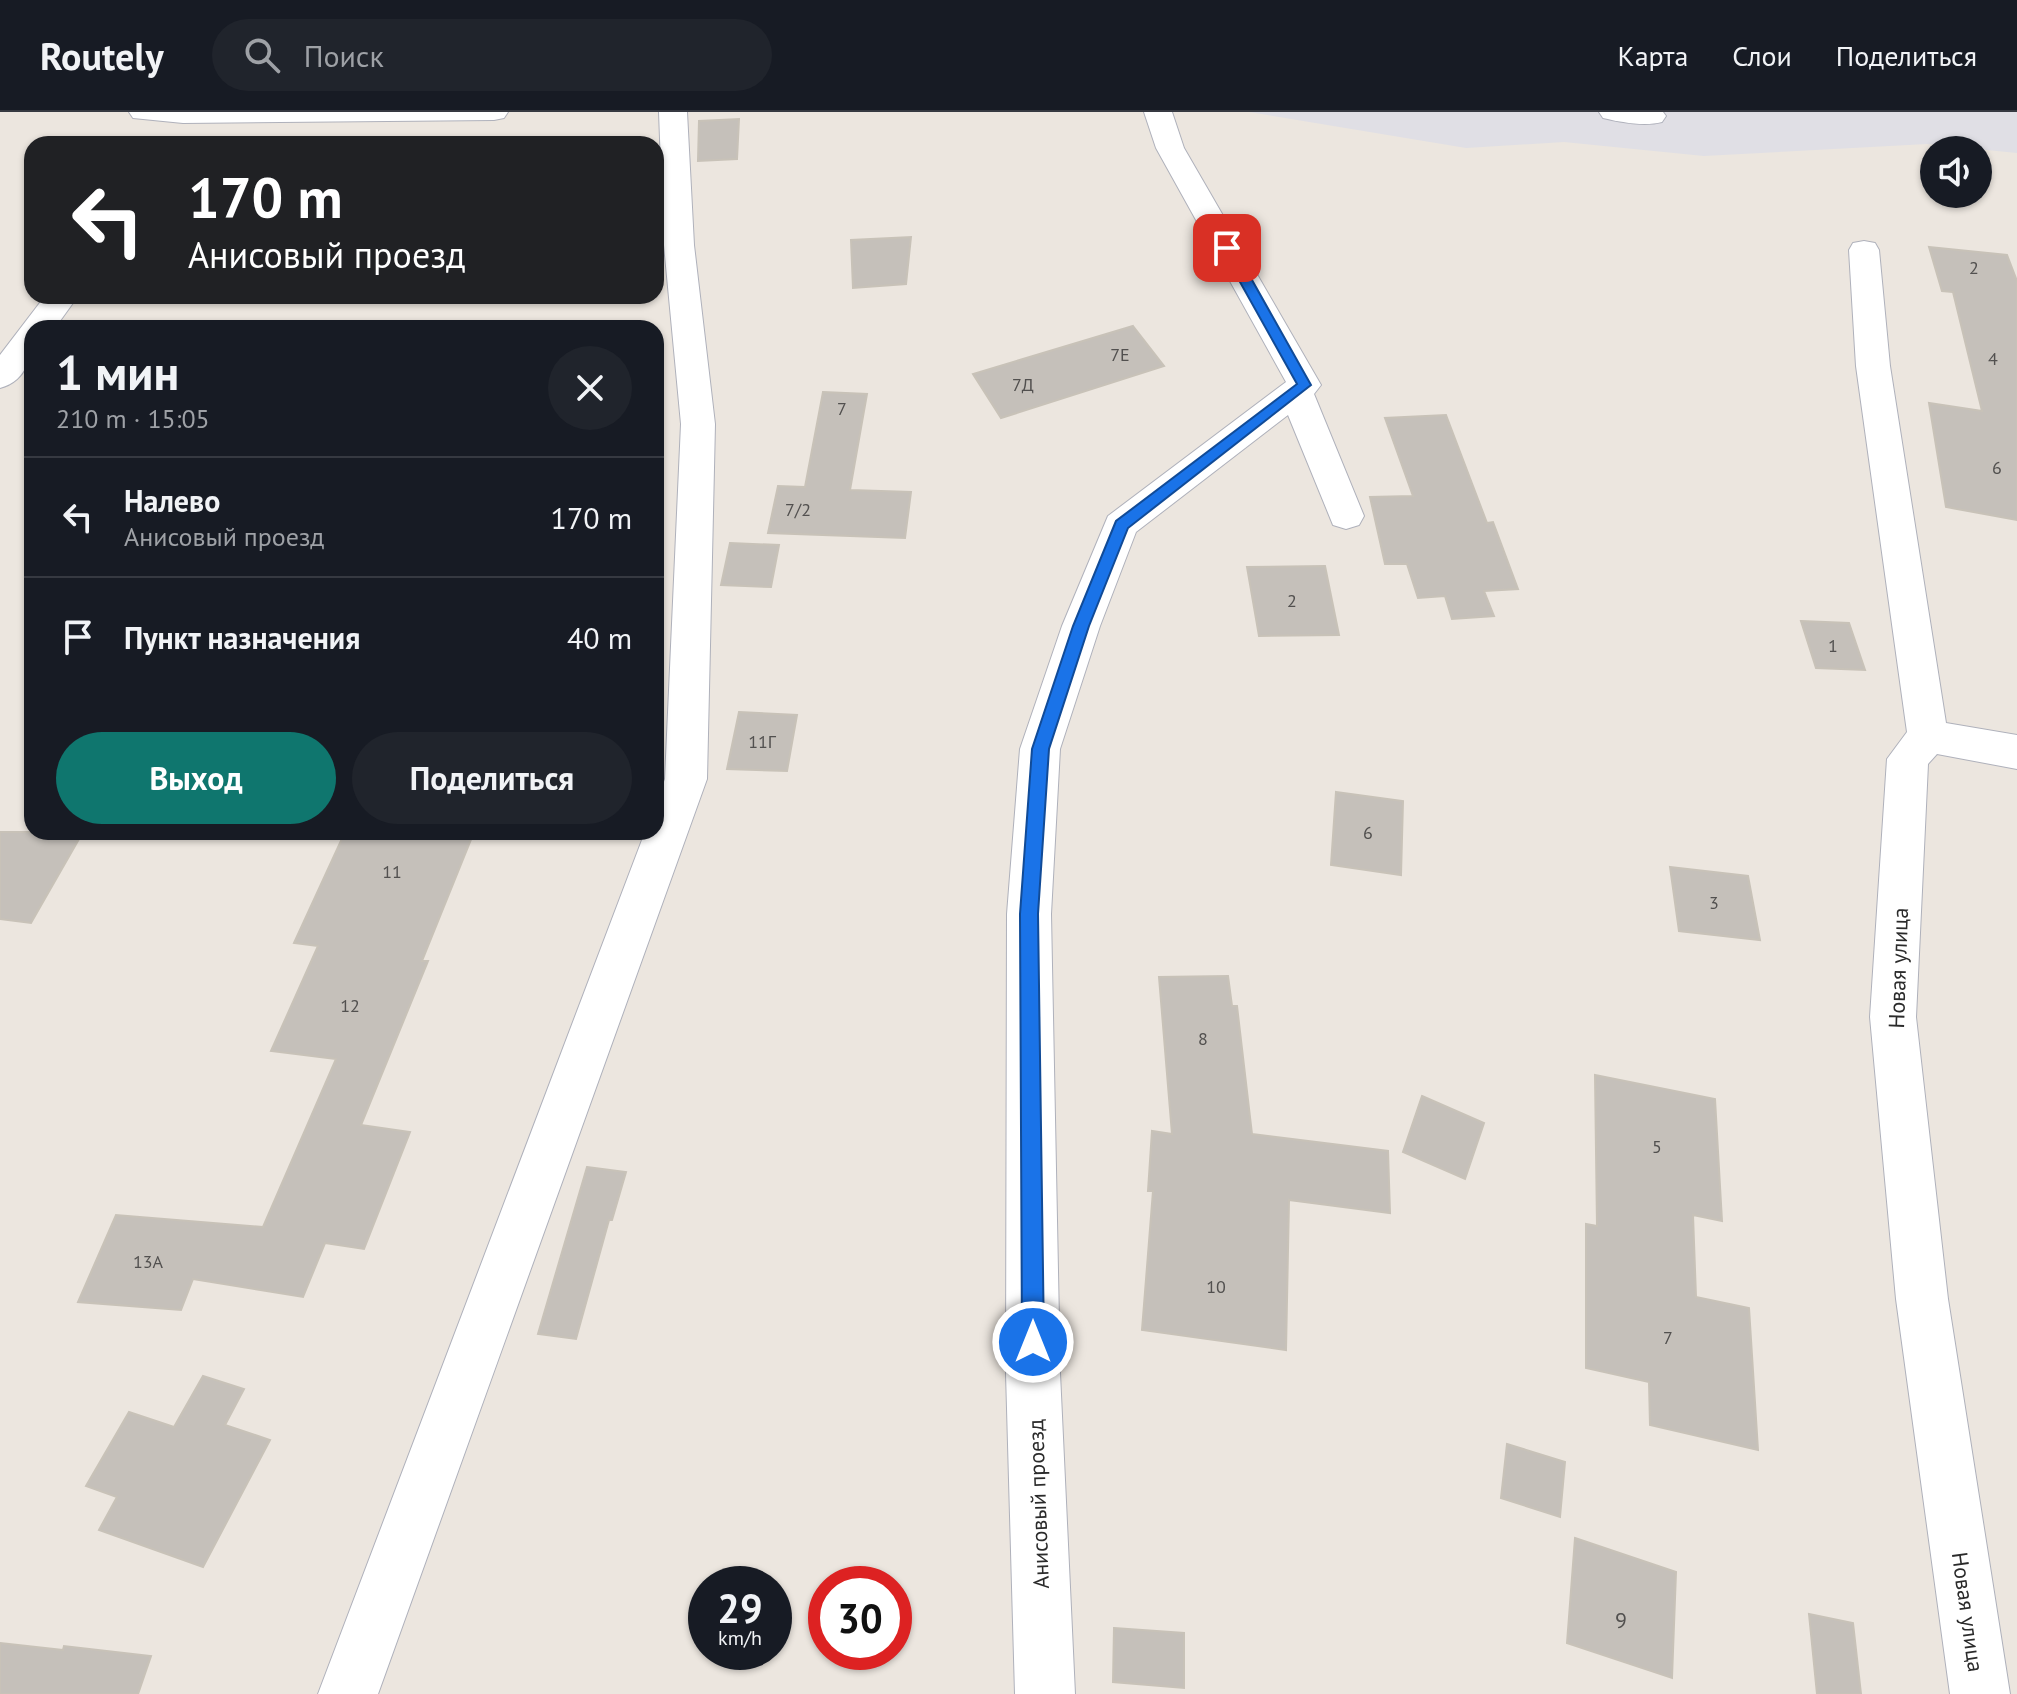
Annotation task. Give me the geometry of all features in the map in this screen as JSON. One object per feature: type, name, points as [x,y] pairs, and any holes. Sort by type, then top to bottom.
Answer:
[{"type":"street","points":[[143,112],[183,115],[494,112]]},
{"type":"street","points":[[664,839],[686,779],[698,424],[679,245],[672,112]]},
{"type":"street","points":[[1158,112],[1170,148],[1304,385],[1296,392],[1346,516]]},
{"type":"street","points":[[1613,112],[1652,116]]},
{"type":"street","points":[[169,136],[183,115]]},
{"type":"street","points":[[1864,250],[1873,366],[1928,736],[2017,752]]},
{"type":"street","points":[[0,377],[24,347]]},
{"type":"street","name":"Анисовый проезд","points":[[1045,1694],[1033,1373],[1029,914],[1040,749],[1081,626],[1121,525],[1296,392]]},
{"type":"street","name":"Новая улица","points":[[1928,736],[1908,759],[1893,1017],[1922,1299],[1980,1694]]},
{"type":"street","points":[[348,1694],[663,840]]},
{"type":"shaded area","points":[[1249,112],[2017,112],[2017,153],[1992,150],[1992,136],[1920,136],[1920,144],[1704,156],[1564,142],[1466,148]]},
{"type":"building","points":[[739,119],[737,159],[698,161],[699,121]]},
{"type":"building","points":[[911,237],[906,284],[853,288],[851,240]]},
{"type":"building","points":[[1929,247],[2007,255],[2017,281],[2017,520],[1946,507],[1929,403],[1982,411],[1953,292],[1942,291]]},
{"type":"building","points":[[1133,326],[1164,366],[1001,418],[973,374]]},
{"type":"building","points":[[823,392],[867,394],[850,490],[911,492],[905,538],[768,533],[778,486],[805,487]]},
{"type":"building","points":[[1446,415],[1487,523],[1493,522],[1518,589],[1484,591],[1494,616],[1452,619],[1445,596],[1418,598],[1407,564],[1385,564],[1370,497],[1413,496],[1385,418]]},
{"type":"building","points":[[730,543],[779,545],[771,587],[721,585]]},
{"type":"building","points":[[1325,566],[1339,635],[1259,636],[1247,567]]},
{"type":"building","points":[[1801,621],[1849,623],[1865,670],[1816,668]]},
{"type":"building","points":[[739,712],[797,715],[787,771],[727,769]]},
{"type":"building","points":[[1336,792],[1403,801],[1401,875],[1331,865]]},
{"type":"building","points":[[0,832],[24,832],[24,840],[78,840],[31,923],[0,919]]},
{"type":"building","points":[[341,840],[471,840],[422,961],[428,961],[361,1125],[410,1132],[364,1249],[325,1243],[303,1297],[193,1279],[181,1310],[78,1302],[116,1215],[263,1227],[336,1059],[271,1051],[318,946],[294,943]]},
{"type":"building","points":[[1670,867],[1748,876],[1760,940],[1679,931]]},
{"type":"building","points":[[1228,976],[1232,1006],[1237,1006],[1252,1134],[1388,1151],[1390,1213],[1289,1200],[1286,1350],[1142,1330],[1153,1191],[1148,1191],[1152,1131],[1172,1134],[1159,977]]},
{"type":"building","points":[[1595,1075],[1715,1099],[1722,1221],[1693,1215],[1696,1297],[1749,1308],[1758,1450],[1650,1425],[1649,1382],[1586,1368],[1586,1224],[1597,1226]]},
{"type":"building","points":[[1422,1096],[1484,1123],[1465,1179],[1403,1152]]},
{"type":"building","points":[[587,1167],[626,1172],[612,1220],[609,1220],[576,1339],[538,1334]]},
{"type":"building","points":[[203,1376],[244,1389],[225,1425],[270,1440],[203,1567],[99,1530],[117,1497],[86,1486],[129,1412],[174,1427]]},
{"type":"building","points":[[1507,1444],[1565,1462],[1560,1517],[1501,1498]]},
{"type":"building","points":[[1575,1538],[1676,1572],[1672,1678],[1567,1643]]},
{"type":"building","points":[[1809,1614],[1853,1623],[1861,1694],[1817,1694]]},
{"type":"building","points":[[1114,1628],[1184,1633],[1184,1688],[1113,1682]]},
{"type":"building","points":[[0,1643],[63,1650],[64,1646],[151,1656],[138,1694],[0,1694]]},
{"type":"route","points":[[1033,1342],[1029,914],[1040,749],[1081,626],[1121,525],[1304,385],[1227,248]]}]
